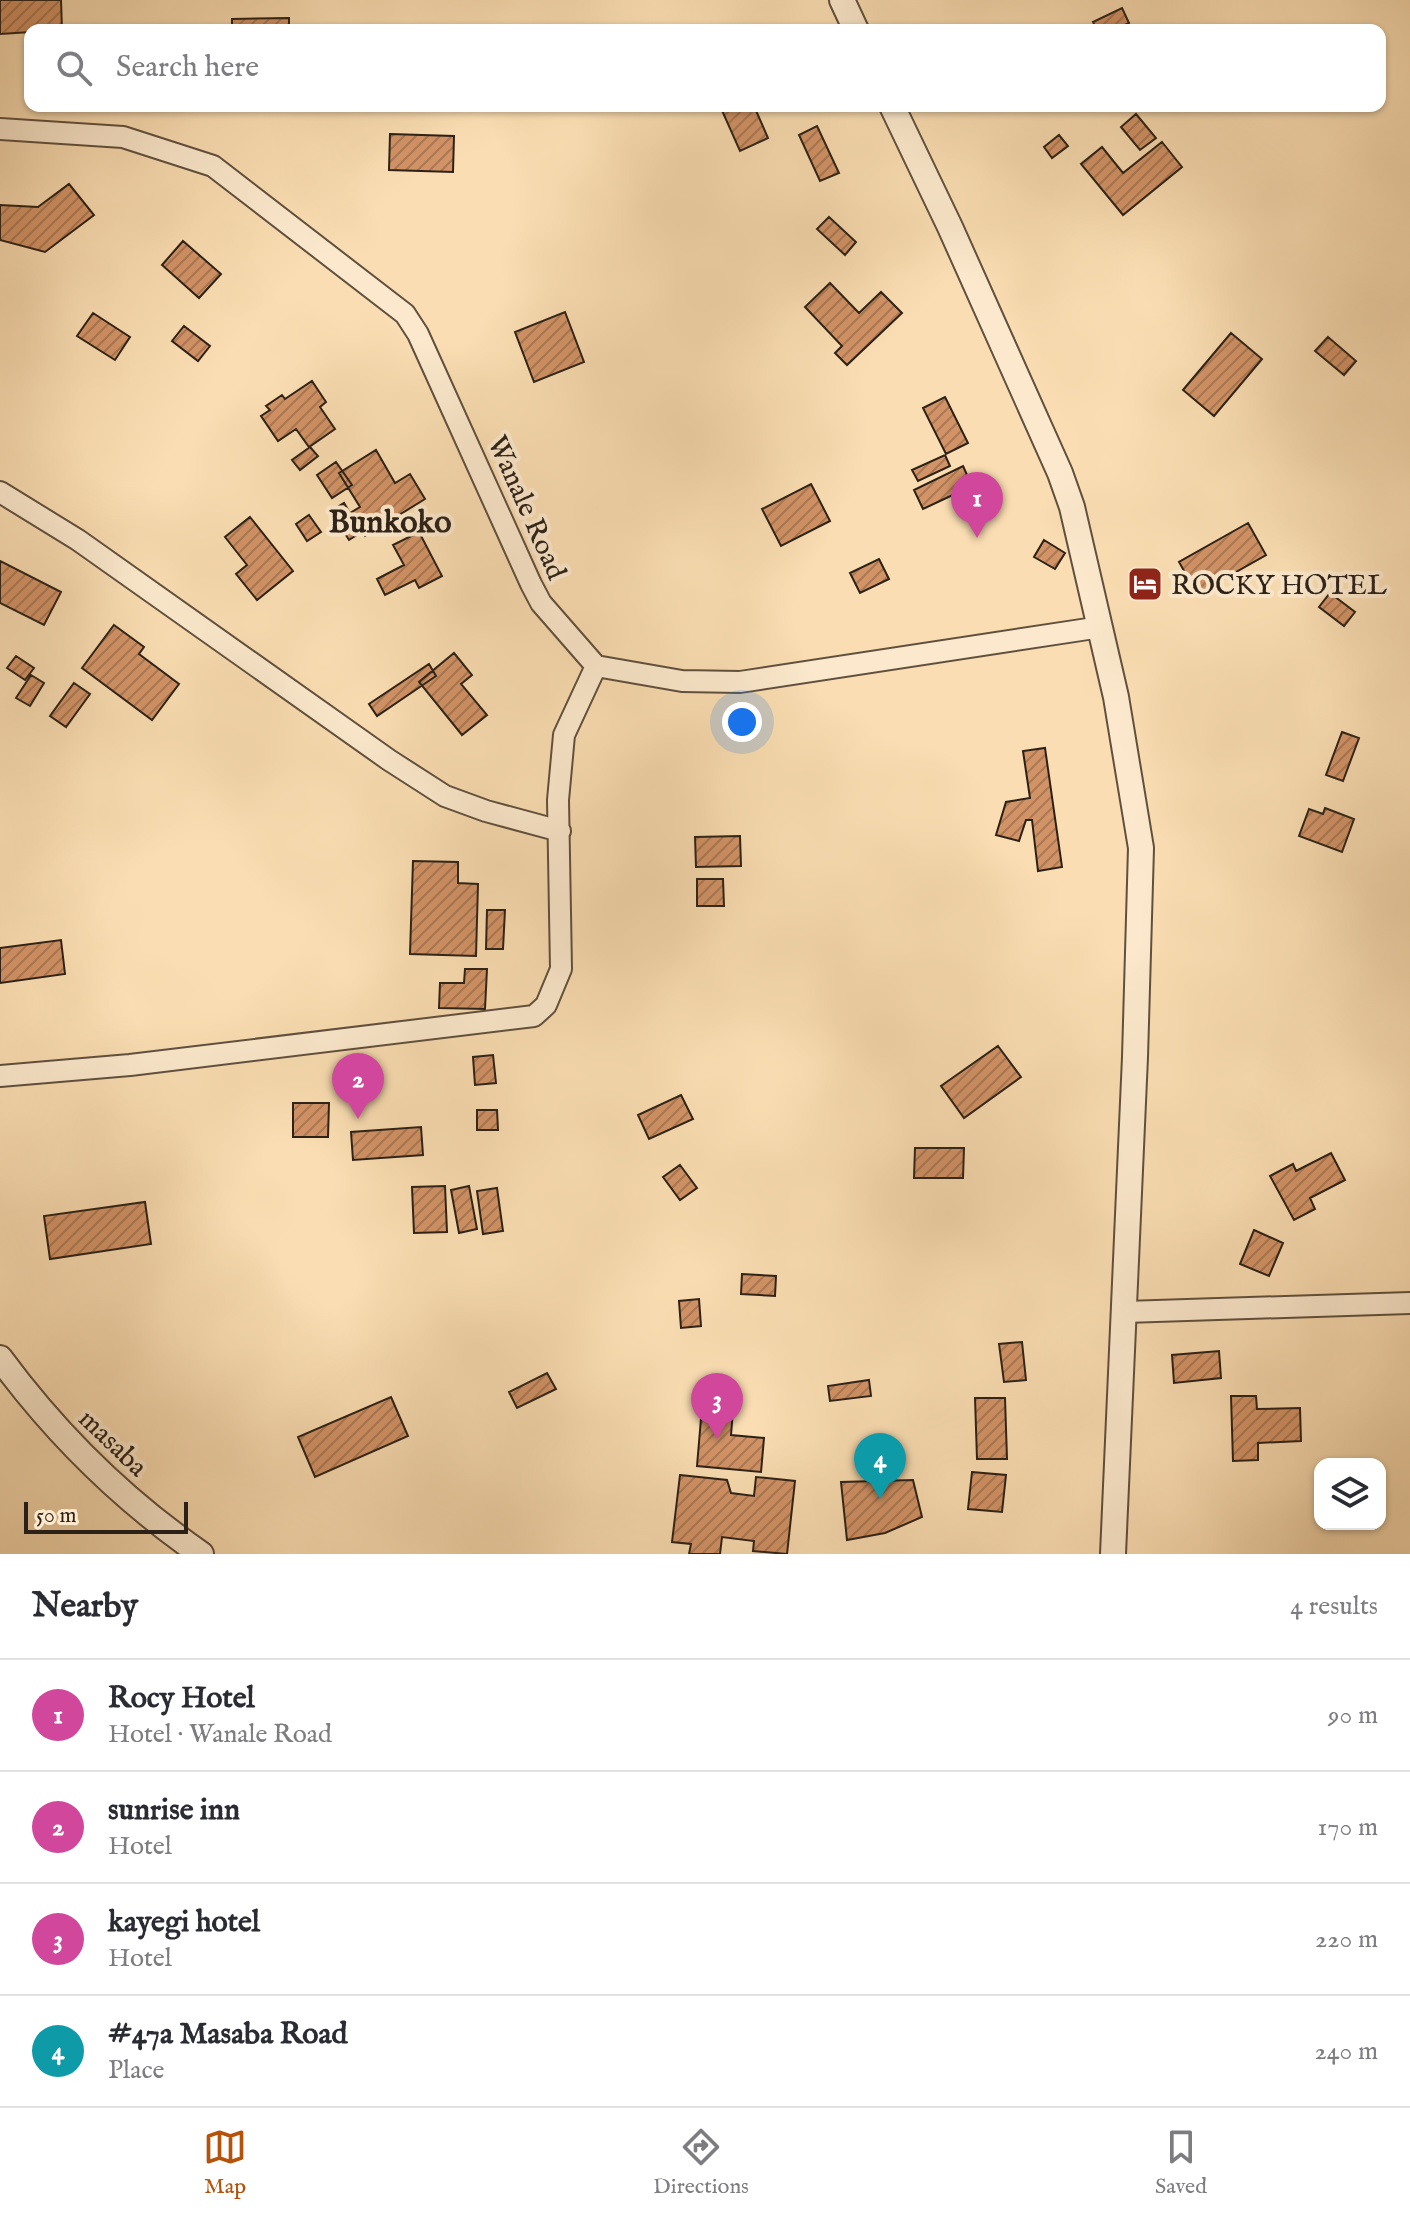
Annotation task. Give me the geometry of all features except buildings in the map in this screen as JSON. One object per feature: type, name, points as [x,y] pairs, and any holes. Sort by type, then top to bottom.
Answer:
[{"type":"street","points":[[842,0],[853,24]]},
{"type":"street","points":[[895,112],[950,227],[1060,473],[1072,507],[1116,697],[1141,848],[1125,1312],[1113,1554]]},
{"type":"street","name":"Wanale Road","points":[[0,129],[123,137],[213,166],[405,314],[425,348],[541,603],[596,666]]},
{"type":"street","points":[[0,492],[78,540],[389,760],[445,796],[486,811],[560,831]]},
{"type":"street","points":[[0,1076],[130,1065],[534,1016],[546,1005],[561,969],[558,800],[564,735],[596,666],[633,675],[682,681],[740,682],[1101,627]]},
{"type":"street","points":[[1125,1312],[1410,1303]]},
{"type":"street","name":"masaba","points":[[0,1358],[52,1424],[117,1489],[201,1554]]},
{"type":"place","name":"Rocy Hotel","points":[[977,538]]},
{"type":"place","name":"ROCKY HOTEL","points":[[1145,584]]},
{"type":"place","name":"sunrise inn","points":[[358,1119]]},
{"type":"place","name":"kayegi hotel","points":[[717,1439]]},
{"type":"place","name":"#47a Masaba Road","points":[[880,1499]]},
{"type":"district","name":"Bunkoko","points":[[390,521]]}]
